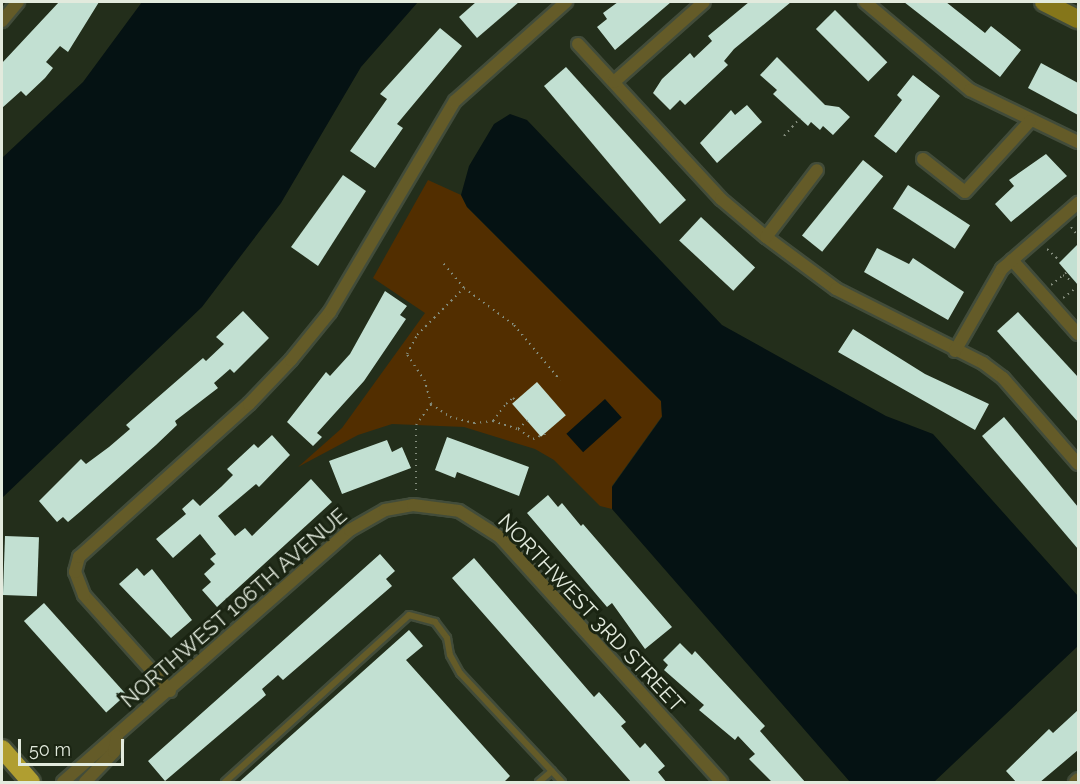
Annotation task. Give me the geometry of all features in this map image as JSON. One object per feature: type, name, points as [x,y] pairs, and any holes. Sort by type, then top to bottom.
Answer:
[{"type":"highway","points":[[2,749],[31,783]]},
{"type":"street","points":[[2,21],[18,2]]},
{"type":"street","points":[[170,691],[84,595],[75,572],[87,548],[249,404],[291,360],[330,312],[455,101],[566,2]]},
{"type":"street","points":[[614,82],[704,2]]},
{"type":"street","points":[[865,2],[970,90],[1030,121],[1078,142]]},
{"type":"street","points":[[1044,2],[1078,19]]},
{"type":"street","points":[[578,44],[721,199],[766,237],[836,289],[1003,378],[1078,464]]},
{"type":"street","points":[[923,159],[965,192],[1030,121]]},
{"type":"street","points":[[766,237],[817,170]]},
{"type":"street","points":[[955,351],[990,284],[1012,260],[1078,203]]},
{"type":"street","points":[[1012,260],[1078,334]]},
{"type":"street","name":"NORTHWEST 106TH AVENUE","points":[[63,783],[350,530],[385,510],[413,505]]},
{"type":"street","name":"NORTHWEST 3RD STREET","points":[[413,505],[459,511],[500,537],[721,783]]},
{"type":"street","name":"NORTHWEST 106TH AVENUE","points":[[85,783],[114,752],[117,736]]},
{"type":"street","points":[[1075,783],[1078,779]]},
{"type":"lane","points":[[225,783],[409,615],[424,616],[435,622],[447,638],[450,655],[460,673],[562,783]]},
{"type":"lane","points":[[539,783],[552,771]]},
{"type":"path","points":[[784,136],[800,118]]},
{"type":"path","points":[[1037,237],[1060,261]]},
{"type":"path","points":[[443,263],[464,288],[513,325],[560,380]]},
{"type":"path","points":[[1042,292],[1067,272]]},
{"type":"path","points":[[1063,275],[1070,280]]},
{"type":"path","points":[[1054,306],[1077,287]]},
{"type":"path","points":[[464,288],[417,335],[407,354],[426,381],[431,404],[458,420],[494,421],[518,429],[533,439],[547,433]]},
{"type":"path","points":[[494,421],[506,404],[513,398],[516,401]]},
{"type":"path","points":[[416,490],[416,425],[431,404]]},
{"type":"path","points":[[518,429],[528,420]]},
{"type":"shaded area","points":[[142,2],[418,2],[361,67],[281,203],[202,307],[2,498],[2,158],[83,82]]},
{"type":"shaded area","points":[[510,114],[527,120],[722,325],[886,416],[933,434],[1078,596],[1078,646],[934,782],[850,782],[612,509],[612,487],[662,417],[661,401],[467,207],[461,195],[469,166],[494,124]]},
{"type":"shaded area","points":[[428,180],[461,195],[467,207],[661,401],[662,416],[612,486],[612,509],[600,506],[554,460],[535,449],[464,427],[392,424],[358,435],[298,467],[342,428],[425,313],[373,278]]},
{"type":"shaded area","points":[[605,399],[622,418],[583,452],[566,434]]},
{"type":"building","points":[[59,2],[99,2],[68,52],[60,46],[46,62],[53,68],[45,78],[26,96],[21,91],[2,108],[2,63]]},
{"type":"building","points":[[476,2],[519,2],[477,38],[459,17]]},
{"type":"building","points":[[618,2],[671,2],[615,50],[597,27],[607,19],[603,13]]},
{"type":"building","points":[[749,2],[791,2],[734,49],[724,61],[728,65],[685,105],[680,100],[670,110],[653,93],[662,79],[690,53],[694,58],[712,41],[708,36]]},
{"type":"building","points":[[904,2],[946,2],[985,33],[991,26],[1021,50],[1000,77]]},
{"type":"building","points":[[835,10],[887,62],[868,81],[816,29]]},
{"type":"building","points":[[440,28],[462,46],[397,124],[403,128],[375,168],[350,151],[387,99],[380,94]]},
{"type":"building","points":[[777,57],[825,105],[839,107],[850,117],[833,135],[823,126],[820,130],[811,122],[808,126],[773,94],[777,90],[760,75]]},
{"type":"building","points":[[1041,63],[1078,83],[1078,115],[1028,88]]},
{"type":"building","points":[[566,67],[686,200],[660,224],[544,86]]},
{"type":"building","points":[[913,75],[940,96],[896,153],[874,136],[902,100],[897,95]]},
{"type":"building","points":[[747,105],[762,122],[717,163],[700,143],[731,110],[735,115]]},
{"type":"building","points":[[1046,154],[1067,176],[1011,222],[995,204],[1014,186],[1009,180]]},
{"type":"building","points":[[863,160],[883,176],[822,252],[802,235]]},
{"type":"building","points":[[343,175],[366,191],[318,266],[291,247]]},
{"type":"building","points":[[908,185],[970,225],[955,249],[893,208]]},
{"type":"building","points":[[701,217],[755,267],[733,291],[679,240]]},
{"type":"building","points":[[1078,244],[1078,285],[1059,263]]},
{"type":"building","points":[[877,248],[909,264],[913,258],[964,292],[948,320],[864,272]]},
{"type":"building","points":[[385,291],[407,306],[400,315],[406,319],[364,381],[317,433],[322,437],[313,446],[287,422],[326,372],[330,376],[350,354]]},
{"type":"building","points":[[243,311],[269,338],[234,373],[230,369],[214,383],[218,388],[175,421],[177,425],[81,511],[68,522],[63,517],[57,522],[39,501],[81,459],[86,464],[109,447],[130,429],[126,425],[203,358],[206,361],[224,344],[216,337]]},
{"type":"building","points":[[1018,312],[1078,377],[1078,422],[997,331]]},
{"type":"building","points":[[853,329],[925,374],[989,404],[975,430],[838,352]]},
{"type":"building","points":[[537,382],[566,415],[541,437],[512,404]]},
{"type":"building","points":[[1004,417],[1078,507],[1078,549],[982,436]]},
{"type":"building","points":[[272,435],[290,455],[259,487],[256,484],[218,516],[235,536],[245,528],[252,536],[311,479],[332,502],[217,607],[202,590],[211,582],[204,574],[215,564],[210,559],[216,554],[200,534],[173,558],[156,539],[186,514],[182,509],[193,499],[200,506],[221,487],[233,475],[227,469],[254,444],[258,448]]},
{"type":"building","points":[[447,437],[529,467],[519,496],[457,472],[455,478],[435,470]]},
{"type":"building","points":[[387,440],[392,452],[402,447],[411,468],[342,494],[329,461]]},
{"type":"building","points":[[548,495],[558,507],[562,503],[581,526],[583,524],[672,627],[645,649],[612,603],[607,607],[527,513]]},
{"type":"building","points":[[5,536],[39,537],[37,596],[3,595]]},
{"type":"building","points":[[380,554],[395,571],[386,579],[392,586],[283,680],[278,675],[262,689],[266,695],[165,781],[148,761]]},
{"type":"building","points":[[474,558],[594,697],[599,692],[626,722],[621,726],[640,748],[645,743],[665,766],[658,772],[667,783],[632,783],[452,578]]},
{"type":"building","points":[[137,568],[144,576],[152,569],[192,620],[171,638],[119,584]]},
{"type":"building","points":[[44,603],[126,694],[106,712],[24,621]]},
{"type":"building","points":[[409,630],[423,646],[406,660],[510,776],[503,783],[238,783]]},
{"type":"building","points":[[680,643],[692,655],[695,651],[765,726],[760,731],[806,783],[773,783],[749,759],[755,754],[738,736],[735,740],[699,710],[704,705],[664,670],[668,665],[663,660]]},
{"type":"building","points":[[1078,710],[1078,750],[1039,783],[1017,783],[1006,771],[1049,729],[1053,733]]}]
